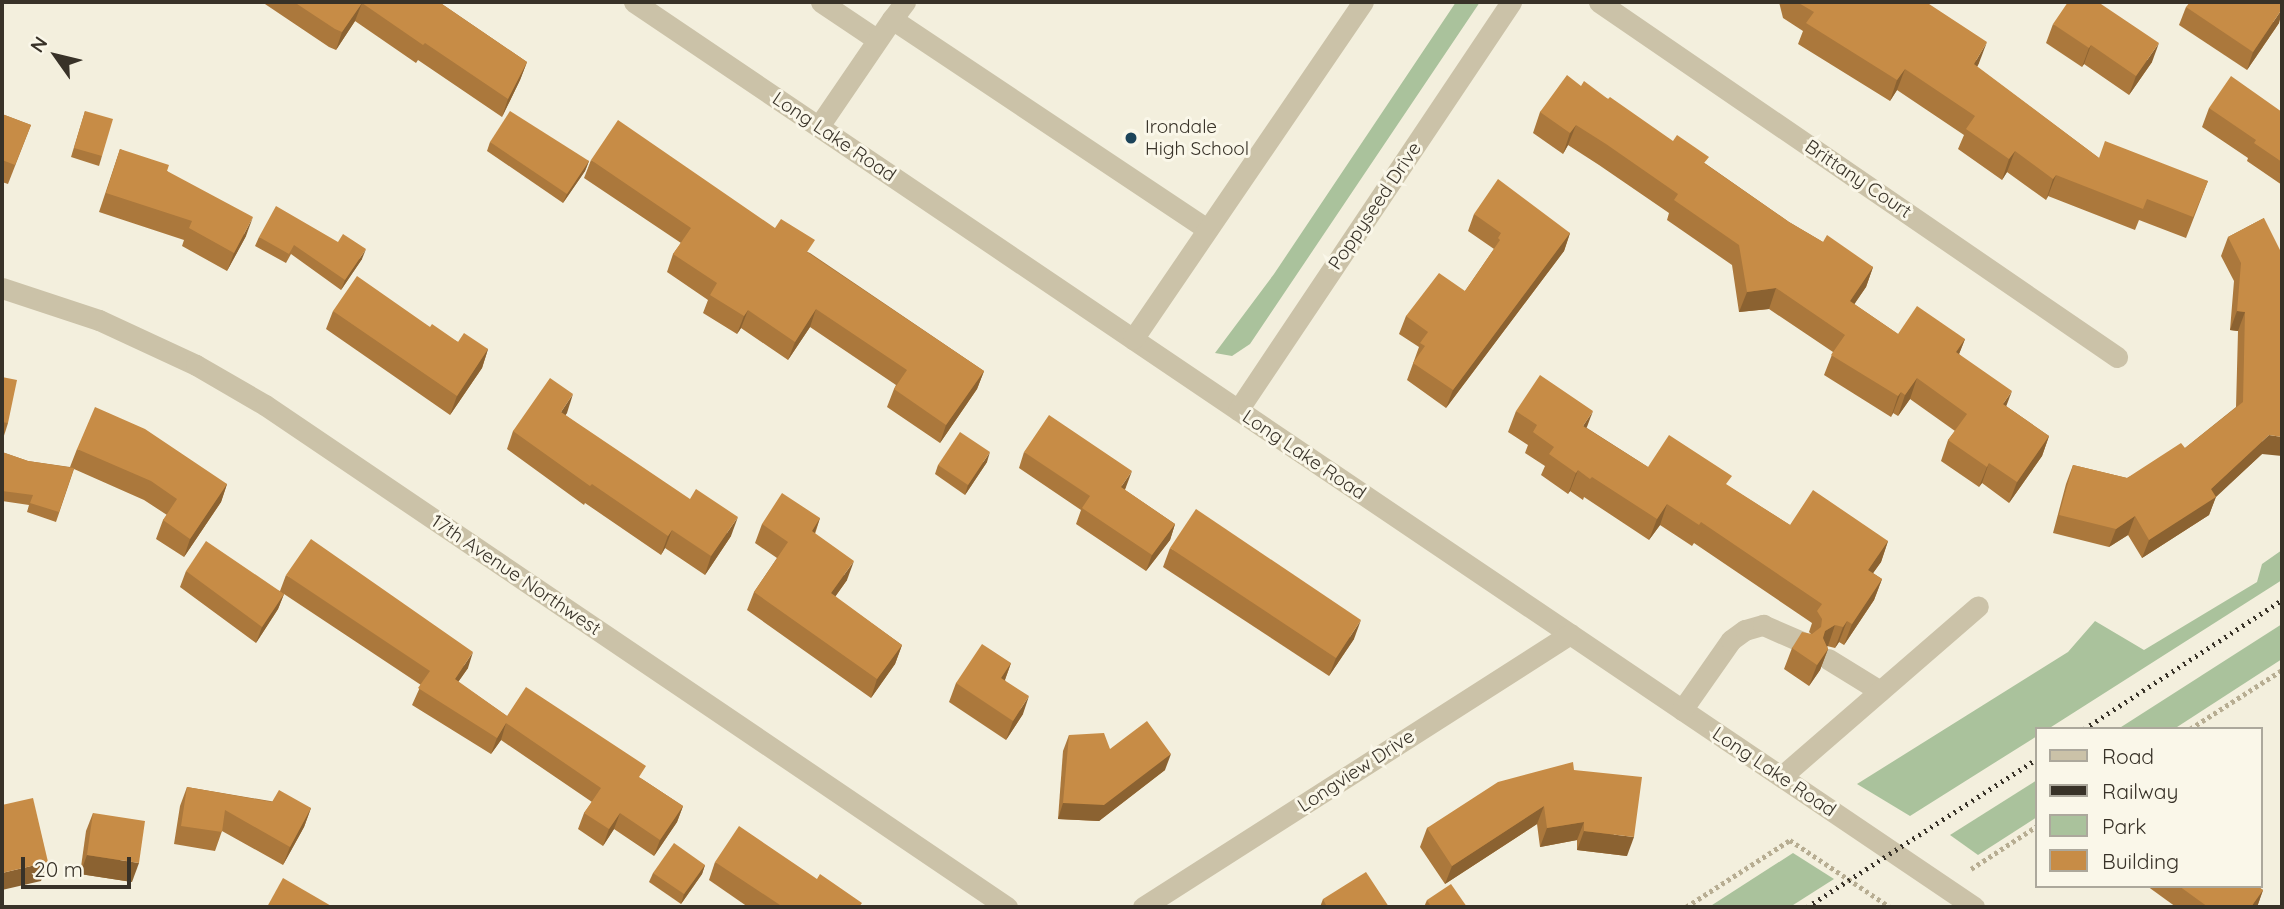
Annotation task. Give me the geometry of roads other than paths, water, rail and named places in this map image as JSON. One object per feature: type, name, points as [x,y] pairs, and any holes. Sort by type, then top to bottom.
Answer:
[{"type":"street","name":"Long Lake Road","points":[[634,2],[1974,907]]},
{"type":"street","points":[[821,2],[876,39]]},
{"type":"street","points":[[1133,339],[1363,2]]},
{"type":"street","name":"Poppyseed Drive","points":[[1238,410],[1511,2]]},
{"type":"street","name":"Brittany Court","points":[[1599,2],[2117,356]]},
{"type":"street","points":[[819,126],[876,39],[899,10],[1207,229]]},
{"type":"street","name":"17th Avenue Northwest","points":[[2,288],[99,320],[196,365],[265,405],[1007,907]]},
{"type":"street","points":[[1782,776],[1978,606]]},
{"type":"street","points":[[1682,710],[1731,639],[1745,630],[1763,625],[1802,642]]},
{"type":"street","name":"Longview Drive","points":[[1143,907],[1570,634]]},
{"type":"street","points":[[1828,659],[1880,691]]},
{"type":"railway","points":[[2087,727],[2282,600]]},
{"type":"railway","points":[[1807,907],[2036,760]]},
{"type":"place","name":"Irondale High School","points":[[1131,138]]}]
